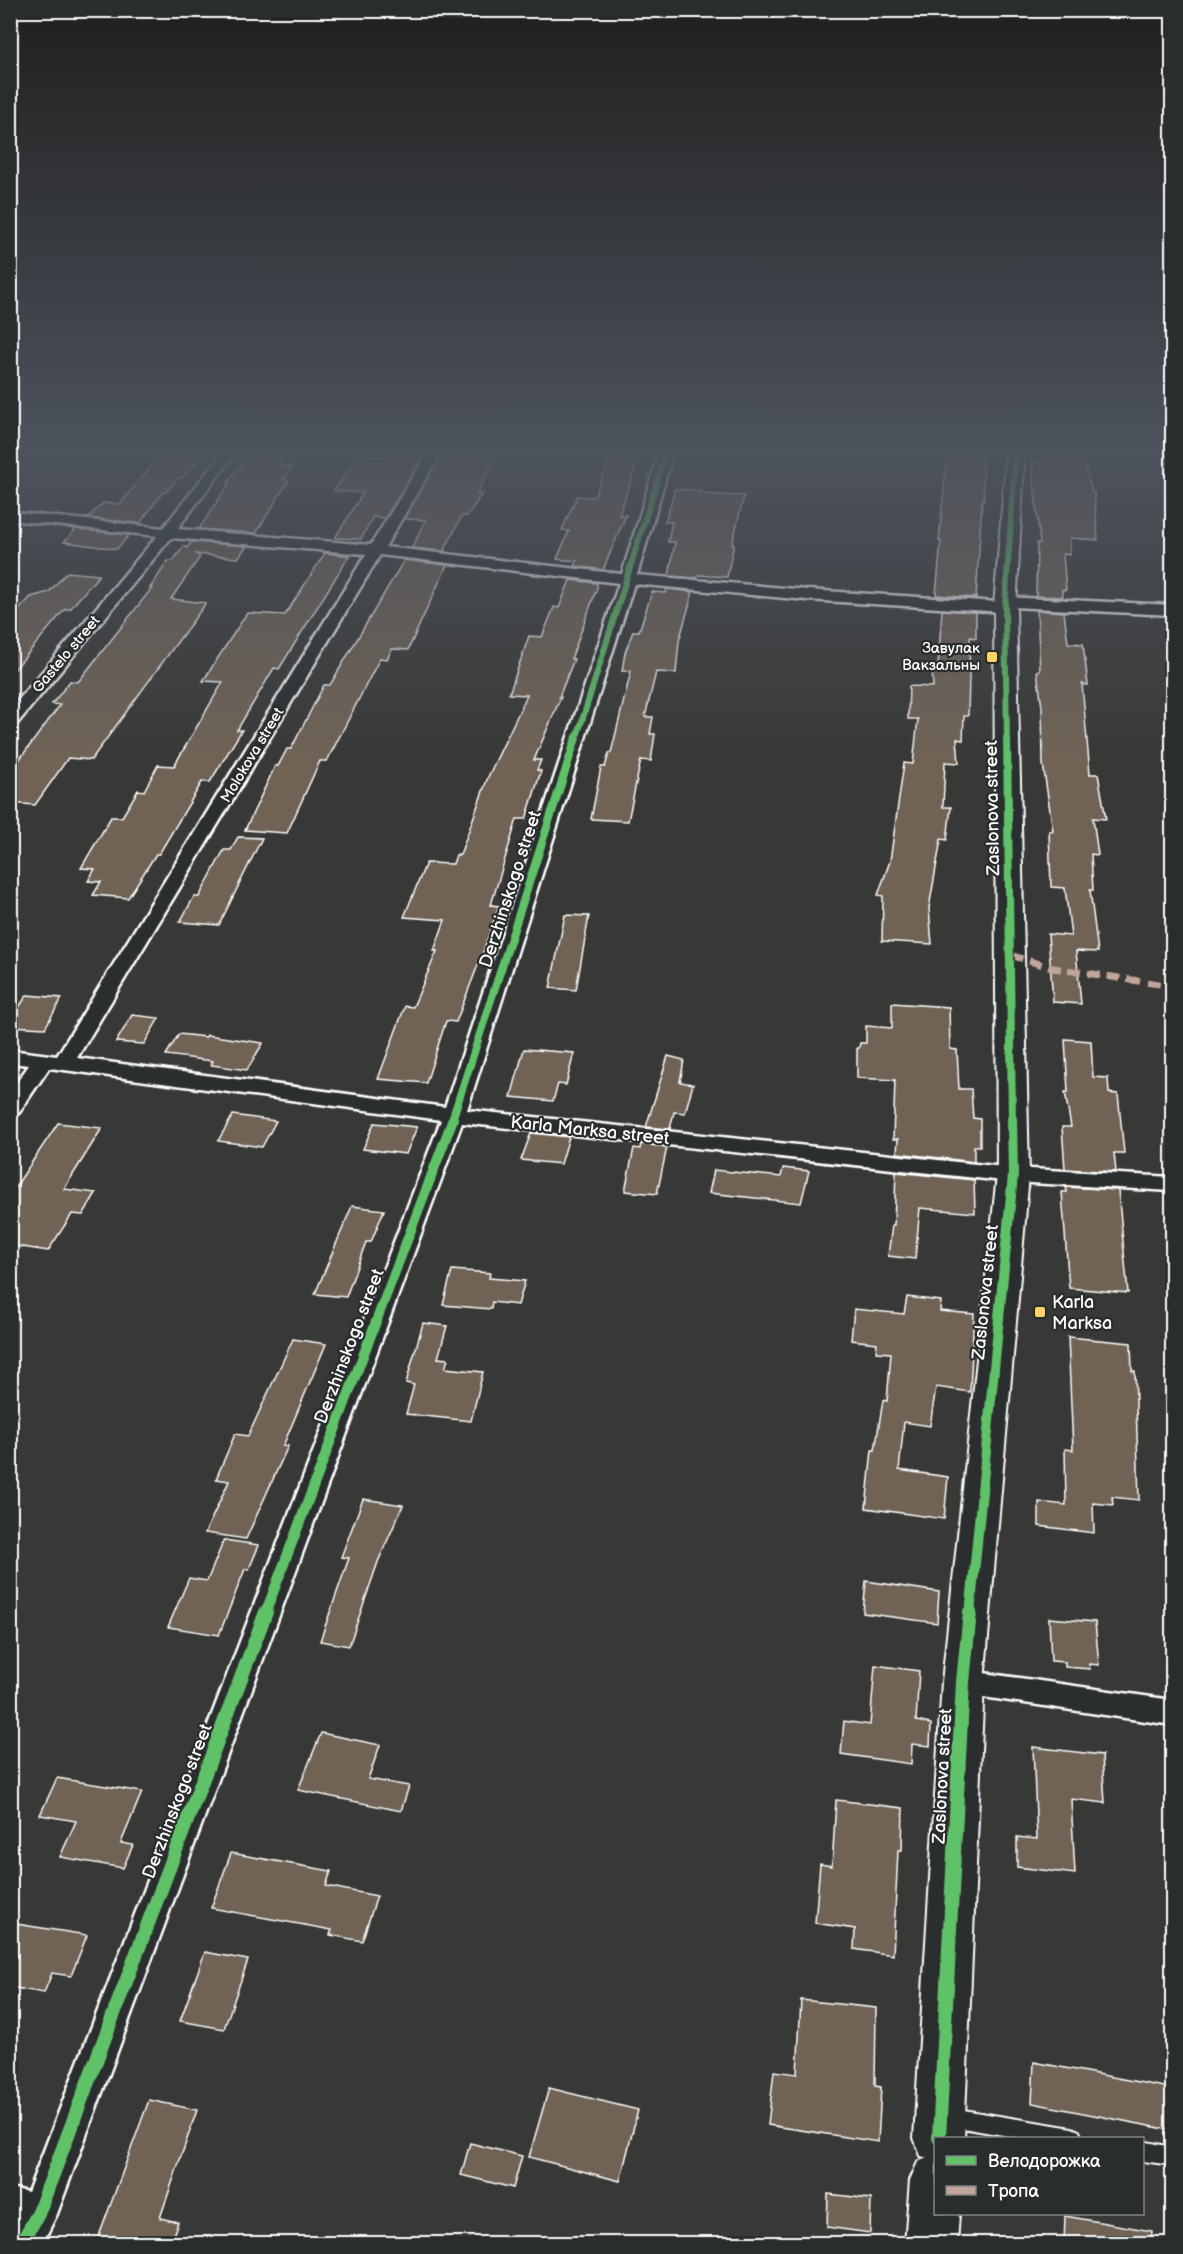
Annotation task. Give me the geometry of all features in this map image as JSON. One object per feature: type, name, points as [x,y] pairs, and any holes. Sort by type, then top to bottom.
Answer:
[{"type":"street","name":"Gastelo street","points":[[10,721],[153,551]]},
{"type":"street","name":"Molokova street","points":[[10,1109],[53,1061],[375,551]]},
{"type":"street","points":[[386,551],[628,579],[807,595],[1006,605],[1173,610]]},
{"type":"street","name":"Derzhinskogo street","points":[[23,2221],[453,1115],[636,551]]},
{"type":"street","name":"Zaslonova street","points":[[940,2127],[963,1682],[1014,1175],[1006,605],[1009,551]]},
{"type":"street","name":"Karla Marksa street","points":[[10,1056],[453,1115],[1014,1175],[1173,1184]]},
{"type":"street","points":[[963,1682],[1173,1713]]},
{"type":"street","points":[[931,2244],[934,2206]]},
{"type":"lane","points":[[940,2127],[1049,2137]]},
{"type":"lane","points":[[1144,2151],[1173,2156]]},
{"type":"building","points":[[180,551],[243,551],[238,558],[196,554],[200,557],[171,599],[206,603],[91,760],[68,758],[35,805],[10,803],[10,772],[60,705],[52,704],[70,681],[78,682],[152,588],[150,588],[168,561],[173,561]]},
{"type":"building","points":[[560,551],[611,551],[603,570],[575,566],[577,561],[557,559]]},
{"type":"building","points":[[673,551],[732,551],[727,577],[669,576]]},
{"type":"building","points":[[940,551],[979,551],[976,598],[936,595]]},
{"type":"building","points":[[1037,551],[1070,551],[1070,555],[1063,554],[1066,590],[1062,590],[1063,597],[1036,596]]},
{"type":"building","points":[[325,553],[349,556],[279,669],[274,668],[237,730],[242,730],[210,782],[202,782],[159,854],[156,854],[128,898],[93,895],[101,882],[88,881],[95,869],[81,868],[111,817],[122,817],[138,790],[144,791],[158,765],[174,766],[223,682],[203,681],[247,613],[285,615]]},
{"type":"building","points":[[404,560],[447,565],[408,650],[392,649],[387,659],[380,658],[327,761],[320,761],[287,833],[245,830],[275,766],[278,766],[287,749],[291,749],[324,685],[330,685]]},
{"type":"building","points":[[67,572],[99,575],[70,609],[65,609],[10,675],[10,619],[31,597],[49,592]]},
{"type":"building","points":[[570,580],[597,583],[597,588],[571,659],[574,659],[559,697],[561,697],[534,760],[541,760],[537,770],[541,771],[526,819],[517,819],[491,905],[499,906],[483,952],[456,1022],[446,1021],[426,1083],[378,1079],[405,1006],[413,1007],[437,951],[434,951],[445,920],[404,917],[426,863],[453,864],[456,855],[460,855],[488,777],[527,695],[509,694],[529,636],[542,637],[554,607],[559,608]]},
{"type":"building","points":[[667,589],[693,592],[679,641],[676,673],[656,672],[645,717],[653,717],[650,734],[655,734],[651,761],[641,760],[628,821],[591,819],[601,767],[605,767],[609,753],[611,753],[631,671],[622,671],[625,653],[633,631],[639,631],[652,592],[666,593]]},
{"type":"building","points":[[942,610],[976,612],[976,638],[970,637],[968,716],[964,716],[963,740],[957,739],[959,763],[945,762],[943,807],[951,807],[947,840],[941,839],[929,908],[932,944],[882,941],[883,896],[878,895],[890,861],[904,763],[913,764],[918,719],[908,719],[909,686],[933,687],[932,666],[938,666]]},
{"type":"building","points":[[1037,610],[1064,612],[1068,643],[1083,644],[1088,685],[1082,684],[1090,774],[1098,774],[1106,819],[1093,818],[1098,855],[1091,854],[1093,890],[1090,890],[1098,952],[1076,951],[1081,1004],[1053,1002],[1048,934],[1071,936],[1065,888],[1051,887],[1049,831],[1053,831],[1043,764],[1042,707],[1037,671],[1040,671]]},
{"type":"building","points":[[238,837],[262,838],[219,925],[180,922],[194,897],[199,897],[224,850],[231,850]]},
{"type":"building","points":[[565,915],[589,916],[576,990],[550,988]]},
{"type":"building","points":[[27,995],[62,998],[45,1028],[10,1026],[10,1021]]},
{"type":"building","points":[[892,1003],[949,1007],[950,1049],[957,1050],[959,1089],[971,1089],[973,1118],[980,1119],[980,1146],[974,1146],[974,1162],[897,1153],[898,1139],[893,1139],[895,1080],[857,1078],[857,1048],[860,1043],[866,1043],[866,1026],[892,1028]]},
{"type":"building","points":[[132,1015],[159,1018],[144,1044],[116,1042]]},
{"type":"building","points":[[179,1034],[206,1037],[207,1035],[263,1043],[247,1070],[211,1065],[213,1061],[166,1055]]},
{"type":"building","points":[[1065,1039],[1091,1041],[1093,1077],[1108,1078],[1109,1093],[1118,1094],[1124,1153],[1114,1153],[1116,1172],[1065,1169],[1062,1127],[1071,1127],[1065,1092],[1068,1092]]},
{"type":"building","points":[[524,1049],[574,1053],[566,1085],[558,1084],[553,1101],[511,1097]]},
{"type":"building","points":[[668,1056],[684,1060],[680,1082],[693,1084],[685,1113],[674,1112],[670,1129],[646,1127]]},
{"type":"building","points":[[233,1115],[276,1121],[262,1147],[218,1141]]},
{"type":"building","points":[[58,1123],[102,1128],[64,1189],[96,1193],[83,1215],[72,1214],[48,1251],[10,1245],[10,1195]]},
{"type":"building","points":[[374,1123],[417,1127],[406,1154],[363,1149]]},
{"type":"building","points":[[531,1133],[569,1137],[561,1164],[521,1160]]},
{"type":"building","points":[[641,1144],[667,1147],[657,1194],[625,1191],[634,1148],[640,1149]]},
{"type":"building","points":[[783,1168],[809,1171],[801,1203],[709,1193],[714,1170],[781,1177]]},
{"type":"building","points":[[896,1172],[974,1180],[975,1213],[920,1208],[915,1259],[888,1256],[892,1225],[894,1225]]},
{"type":"building","points":[[1066,1187],[1118,1190],[1128,1293],[1069,1288],[1062,1192],[1067,1192]]},
{"type":"building","points":[[352,1206],[384,1210],[371,1242],[366,1242],[346,1297],[315,1294]]},
{"type":"building","points":[[452,1270],[490,1273],[489,1278],[525,1281],[518,1305],[492,1302],[491,1309],[443,1305]]},
{"type":"building","points":[[907,1297],[941,1301],[940,1311],[974,1314],[970,1392],[936,1387],[930,1426],[904,1422],[899,1470],[948,1477],[944,1519],[866,1508],[872,1450],[875,1450],[883,1400],[887,1401],[891,1353],[876,1352],[877,1343],[851,1340],[854,1309],[904,1314]]},
{"type":"building","points":[[423,1323],[447,1326],[438,1358],[448,1359],[445,1368],[483,1372],[471,1421],[406,1414],[414,1385],[406,1383]]},
{"type":"building","points":[[1068,1337],[1131,1343],[1132,1371],[1135,1371],[1139,1500],[1112,1497],[1113,1505],[1093,1503],[1094,1533],[1039,1526],[1039,1502],[1066,1505],[1065,1449],[1073,1450]]},
{"type":"building","points":[[293,1339],[326,1344],[283,1446],[288,1446],[246,1539],[205,1533],[229,1481],[216,1479],[235,1434],[248,1436]]},
{"type":"building","points":[[363,1499],[403,1505],[378,1562],[349,1646],[320,1641],[349,1558],[341,1557]]},
{"type":"building","points":[[224,1540],[259,1545],[249,1569],[245,1569],[219,1635],[168,1627],[189,1578],[207,1581]]},
{"type":"building","points":[[866,1581],[939,1592],[937,1623],[863,1613]]},
{"type":"building","points":[[1049,1618],[1095,1622],[1099,1665],[1089,1664],[1090,1669],[1065,1667],[1065,1662],[1051,1661]]},
{"type":"building","points":[[875,1665],[919,1671],[916,1721],[931,1724],[930,1746],[912,1744],[911,1764],[841,1754],[844,1721],[870,1725]]},
{"type":"building","points":[[321,1733],[380,1745],[368,1779],[409,1786],[401,1811],[298,1790]]},
{"type":"building","points":[[1033,1747],[1102,1755],[1105,1803],[1071,1799],[1075,1874],[1017,1867],[1017,1837],[1037,1839]]},
{"type":"building","points":[[57,1778],[142,1792],[121,1843],[133,1845],[123,1868],[60,1857],[76,1821],[40,1815]]},
{"type":"building","points":[[836,1800],[903,1808],[902,1850],[898,1850],[893,1955],[854,1949],[855,1929],[815,1923],[820,1864],[832,1866]]},
{"type":"building","points":[[231,1853],[331,1871],[326,1886],[377,1896],[362,1941],[330,1935],[332,1930],[211,1908]]},
{"type":"building","points":[[10,1923],[87,1935],[71,1976],[52,1973],[44,1993],[10,1987]]},
{"type":"building","points":[[205,1952],[248,1960],[224,2029],[180,2021]]},
{"type":"building","points":[[801,2000],[876,2008],[875,2086],[881,2087],[878,2142],[768,2125],[774,2071],[797,2074]]},
{"type":"building","points":[[1034,2062],[1170,2088],[1170,2130],[1032,2103]]},
{"type":"building","points":[[549,2088],[638,2110],[620,2181],[529,2157]]},
{"type":"building","points":[[149,2100],[197,2110],[160,2218],[178,2222],[170,2244],[96,2244]]},
{"type":"building","points":[[470,2143],[522,2156],[513,2188],[461,2175]]},
{"type":"building","points":[[828,2194],[871,2199],[870,2233],[827,2227]]},
{"type":"building","points":[[1065,2216],[1152,2231],[1151,2244],[1064,2244]]},
{"type":"marked path","points":[[1010,955],[1053,968],[1172,986]]},
{"type":"cycle path","points":[[21,2244],[38,2214],[454,1115],[636,551]]},
{"type":"cycle path","points":[[939,2137],[963,1682],[1013,1175],[1005,607],[1009,551]]},
{"type":"place","name":"Завулак Вакзальны","points":[[992,657]]},
{"type":"place","name":"Karla Marksa","points":[[1040,1312]]}]
